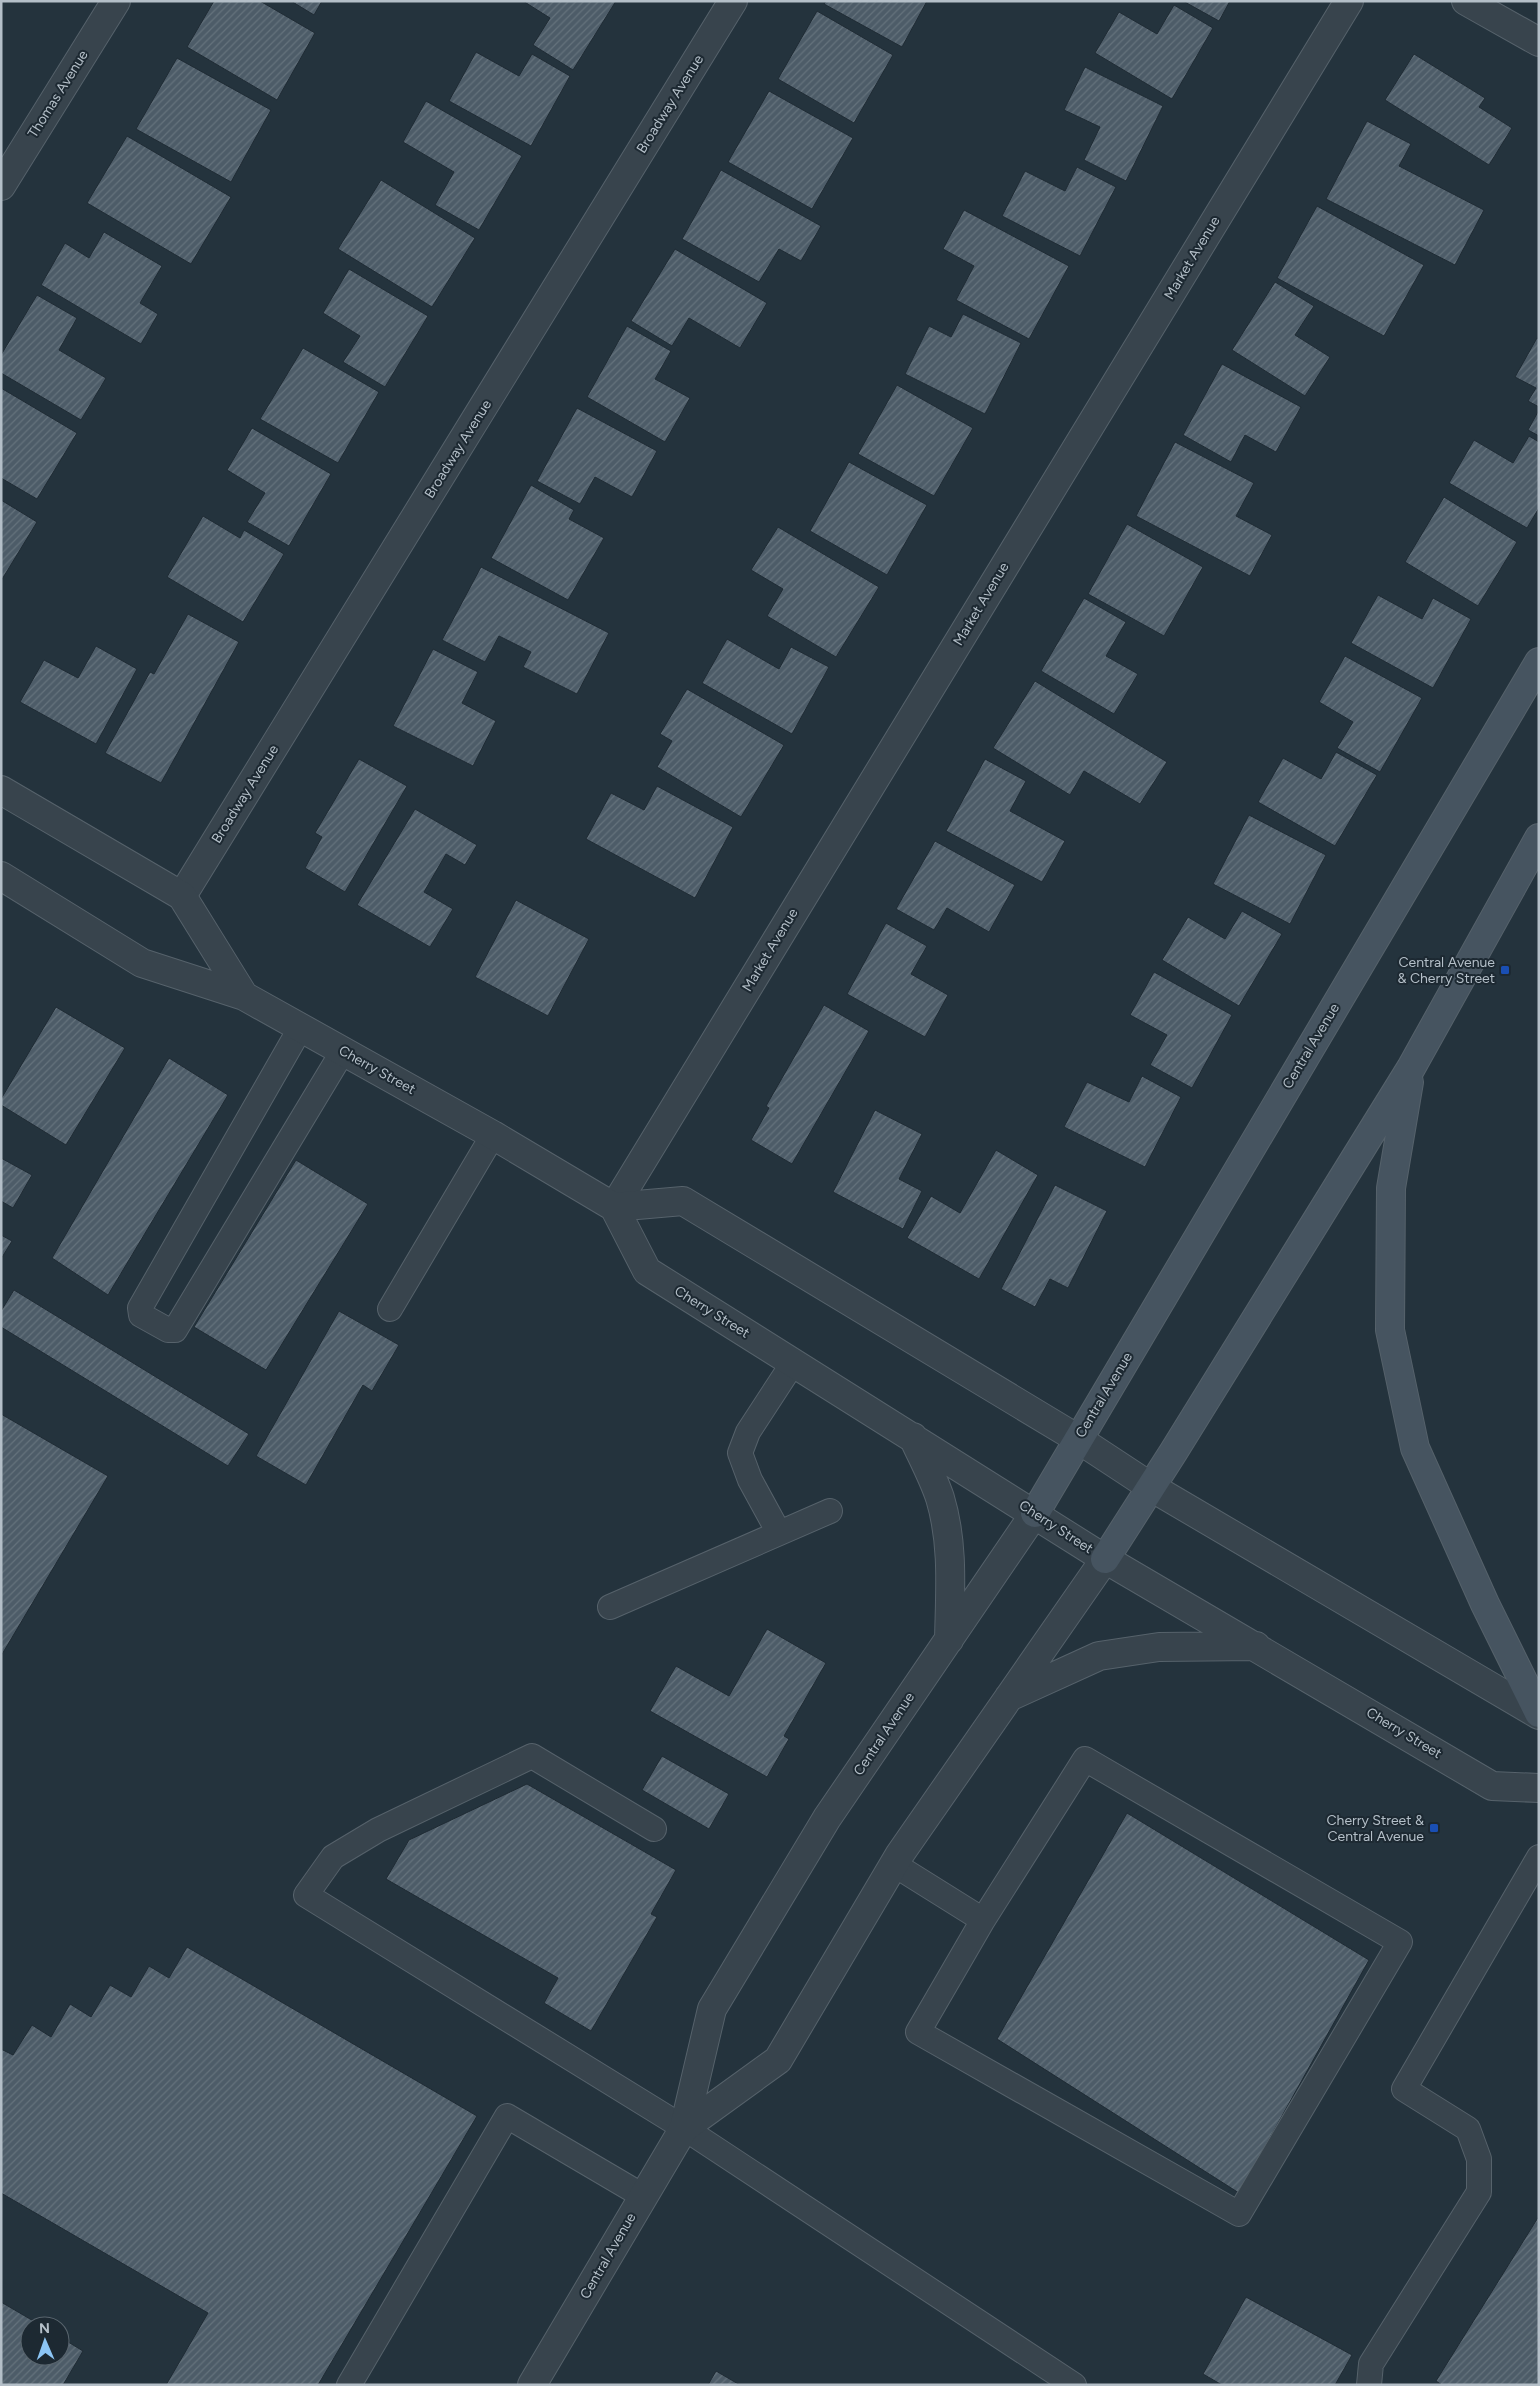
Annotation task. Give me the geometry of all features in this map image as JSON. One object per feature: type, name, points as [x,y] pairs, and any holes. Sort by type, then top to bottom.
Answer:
[{"type":"main road","name":"Central Avenue","points":[[1035,1514],[1539,662]]},
{"type":"main road","name":"Central Avenue","points":[[1105,1559],[1412,1068],[1539,838]]},
{"type":"main road","points":[[1412,1068],[1391,1188],[1390,1330],[1414,1448],[1485,1604],[1539,1714]]},
{"type":"street","name":"Thomas Avenue","points":[[1,186],[116,1]]},
{"type":"street","name":"Broadway Avenue","points":[[182,896],[733,1]]},
{"type":"street","name":"Market Avenue","points":[[614,1207],[1349,1]]},
{"type":"street","points":[[1466,1],[1539,42]]},
{"type":"street","name":"Cherry Street","points":[[1,790],[182,896],[244,996]]},
{"type":"street","name":"Cherry Street","points":[[1,876],[142,963],[244,996],[493,1136],[614,1207],[647,1270],[1105,1559],[1492,1786],[1539,1788]]},
{"type":"street","points":[[614,1207],[683,1201],[1078,1439],[1151,1487],[1539,1714]]},
{"type":"street","points":[[913,1437],[939,1496],[946,1527],[950,1564],[949,1640]]},
{"type":"street","name":"Central Avenue","points":[[532,2385],[684,2128],[712,2009],[827,1818],[1035,1514]]},
{"type":"street","name":"Central Avenue","points":[[684,2128],[778,2060],[895,1865],[1105,1559]]},
{"type":"street","points":[[1009,1697],[1099,1656],[1159,1647],[1256,1646]]},
{"type":"lane","points":[[301,1028],[140,1308],[141,1315],[168,1330],[175,1330],[343,1051]]},
{"type":"lane","points":[[390,1309],[493,1136]]},
{"type":"lane","points":[[779,1532],[750,1480],[740,1453],[748,1432],[793,1363]]},
{"type":"lane","points":[[610,1607],[830,1511]]},
{"type":"lane","points":[[654,1828],[532,1756],[378,1830],[333,1857],[306,1895],[684,2128],[1074,2385]]},
{"type":"lane","points":[[1085,1760],[1400,1942],[1239,2214],[918,2032],[983,1920],[1085,1760]]},
{"type":"lane","points":[[1369,2385],[1371,2364],[1479,2192],[1479,2159],[1468,2129],[1404,2088],[1539,1857]]},
{"type":"lane","points":[[895,1865],[983,1920]]},
{"type":"lane","points":[[349,2385],[507,2116],[643,2196]]},
{"type":"building","points":[[214,1],[260,1],[315,33],[277,100],[187,47]]},
{"type":"building","points":[[291,1],[322,1],[314,15]]},
{"type":"building","points":[[523,1],[616,1],[573,70],[533,45],[550,18]]},
{"type":"building","points":[[826,1],[927,1],[902,47],[824,4]]},
{"type":"building","points":[[1183,1],[1230,1],[1219,21]]},
{"type":"building","points":[[1174,5],[1213,28],[1172,99],[1095,53],[1119,12],[1157,34]]},
{"type":"building","points":[[817,11],[893,55],[854,123],[778,79]]},
{"type":"building","points":[[476,52],[519,76],[532,54],[570,76],[531,146],[449,101]]},
{"type":"building","points":[[1414,54],[1485,98],[1479,107],[1512,128],[1489,165],[1385,100]]},
{"type":"building","points":[[177,58],[271,110],[231,182],[136,129]]},
{"type":"building","points":[[1085,67],[1163,106],[1126,181],[1084,160],[1100,127],[1064,110]]},
{"type":"building","points":[[769,91],[853,138],[812,209],[728,162]]},
{"type":"building","points":[[426,101],[522,156],[479,230],[435,205],[454,172],[403,142]]},
{"type":"building","points":[[1367,121],[1411,144],[1399,166],[1484,210],[1455,265],[1326,199]]},
{"type":"building","points":[[127,136],[231,197],[191,264],[87,203]]},
{"type":"building","points":[[1077,167],[1116,187],[1080,256],[1002,216],[1025,171],[1065,191]]},
{"type":"building","points":[[721,170],[821,226],[801,261],[779,249],[759,282],[682,239]]},
{"type":"building","points":[[381,180],[475,238],[432,307],[338,249]]},
{"type":"building","points":[[1317,206],[1424,265],[1384,336],[1277,278]]},
{"type":"building","points":[[964,210],[1069,266],[1029,339],[956,300],[974,266],[943,249]]},
{"type":"building","points":[[104,232],[162,266],[140,303],[158,314],[141,344],[41,285],[65,243],[89,258]]},
{"type":"building","points":[[675,249],[767,303],[740,348],[689,318],[672,346],[631,321]]},
{"type":"building","points":[[349,269],[428,316],[385,387],[343,362],[360,336],[323,313]]},
{"type":"building","points":[[1275,282],[1314,306],[1295,335],[1330,357],[1305,396],[1232,350]]},
{"type":"building","points":[[37,295],[77,318],[59,350],[106,378],[81,420],[1,373],[1,355]]},
{"type":"building","points":[[963,314],[1021,343],[985,414],[905,374],[929,326],[951,337]]},
{"type":"building","points":[[627,326],[671,351],[655,379],[690,398],[665,442],[587,397]]},
{"type":"building","points":[[1537,338],[1539,339],[1539,407],[1528,401],[1536,388],[1515,377]]},
{"type":"building","points":[[303,348],[379,392],[338,463],[260,419]]},
{"type":"building","points":[[1222,364],[1301,407],[1276,452],[1245,435],[1231,462],[1183,435]]},
{"type":"building","points":[[897,385],[973,428],[934,496],[858,454]]},
{"type":"building","points":[[1,388],[77,433],[37,499],[1,478]]},
{"type":"building","points":[[577,408],[657,451],[632,497],[595,477],[580,504],[537,481]]},
{"type":"building","points":[[1539,410],[1539,436],[1528,430]]},
{"type":"building","points":[[252,428],[331,474],[289,546],[247,522],[265,493],[227,470]]},
{"type":"building","points":[[1529,436],[1539,442],[1539,508],[1527,528],[1449,483],[1474,440],[1513,463]]},
{"type":"building","points":[[1175,442],[1254,483],[1236,516],[1272,535],[1250,576],[1136,516]]},
{"type":"building","points":[[849,462],[927,505],[887,575],[810,531]]},
{"type":"building","points":[[531,485],[574,510],[569,519],[604,538],[568,600],[491,558]]},
{"type":"building","points":[[1444,497],[1517,542],[1478,606],[1405,562]]},
{"type":"building","points":[[1,500],[37,522],[1,581]]},
{"type":"building","points":[[203,516],[240,538],[244,530],[284,554],[243,622],[167,577]]},
{"type":"building","points":[[1127,524],[1203,567],[1164,636],[1088,594]]},
{"type":"building","points":[[778,527],[879,587],[836,657],[767,616],[783,589],[751,570]]},
{"type":"building","points":[[481,567],[609,633],[577,694],[523,667],[531,652],[499,636],[485,662],[442,640]]},
{"type":"building","points":[[1378,595],[1422,619],[1433,598],[1471,619],[1433,688],[1351,643]]},
{"type":"building","points":[[1084,598],[1126,622],[1106,656],[1138,674],[1114,714],[1041,671]]},
{"type":"building","points":[[188,614],[239,642],[161,783],[105,753],[150,672],[154,674]]},
{"type":"building","points":[[727,639],[779,669],[791,647],[829,667],[792,734],[702,683]]},
{"type":"building","points":[[96,646],[137,669],[96,744],[20,702],[44,660],[78,678]]},
{"type":"building","points":[[433,649],[478,672],[462,703],[496,721],[473,766],[393,726]]},
{"type":"building","points":[[1345,656],[1422,698],[1380,772],[1337,748],[1353,722],[1319,702]]},
{"type":"building","points":[[1035,681],[1167,762],[1140,804],[1084,771],[1070,795],[993,748]]},
{"type":"building","points":[[687,689],[784,745],[741,817],[657,767],[672,741],[660,734]]},
{"type":"building","points":[[1336,752],[1377,775],[1335,846],[1258,802],[1283,758],[1321,779]]},
{"type":"building","points":[[359,759],[407,786],[345,892],[305,868],[322,837],[315,833]]},
{"type":"building","points":[[985,759],[1026,781],[1010,811],[1065,841],[1042,882],[946,831]]},
{"type":"building","points":[[657,786],[733,827],[695,898],[586,839],[611,793],[644,810]]},
{"type":"building","points":[[415,809],[477,845],[465,865],[446,854],[424,892],[453,909],[430,947],[357,905]]},
{"type":"building","points":[[1249,815],[1326,855],[1290,924],[1213,884]]},
{"type":"building","points":[[935,841],[1015,885],[989,932],[947,908],[934,930],[896,909]]},
{"type":"building","points":[[516,900],[589,939],[548,1016],[475,977]]},
{"type":"building","points":[[1242,911],[1282,934],[1239,1006],[1162,960],[1188,917],[1225,939]]},
{"type":"building","points":[[886,923],[927,946],[911,974],[948,995],[925,1037],[847,994]]},
{"type":"building","points":[[1154,972],[1232,1015],[1192,1088],[1150,1065],[1167,1035],[1130,1015]]},
{"type":"building","points":[[824,1005],[869,1031],[792,1164],[751,1140],[769,1108],[766,1106]]},
{"type":"building","points":[[56,1007],[125,1048],[66,1145],[1,1105],[1,1099]]},
{"type":"building","points":[[169,1058],[228,1095],[108,1295],[52,1258]]},
{"type":"building","points":[[1142,1076],[1181,1097],[1145,1167],[1064,1127],[1087,1082],[1129,1102]]},
{"type":"building","points":[[875,1110],[922,1134],[899,1179],[922,1191],[903,1229],[833,1192]]},
{"type":"building","points":[[996,1150],[1038,1175],[979,1279],[907,1238],[931,1196],[960,1213]]},
{"type":"building","points":[[1,1158],[32,1175],[13,1208],[1,1201]]},
{"type":"building","points":[[296,1160],[368,1204],[266,1370],[194,1327]]},
{"type":"building","points":[[1055,1185],[1107,1211],[1068,1288],[1050,1279],[1035,1307],[1001,1289]]},
{"type":"building","points":[[1,1235],[12,1241],[1,1259]]},
{"type":"building","points":[[14,1290],[249,1434],[228,1466],[1,1327],[1,1311]]},
{"type":"building","points":[[339,1311],[399,1345],[372,1391],[363,1385],[306,1485],[256,1456]]},
{"type":"building","points":[[1,1414],[108,1476],[1,1656]]},
{"type":"building","points":[[767,1629],[826,1663],[784,1736],[789,1739],[767,1777],[650,1711],[676,1666],[729,1696]]},
{"type":"building","points":[[662,1756],[729,1794],[709,1829],[642,1790]]},
{"type":"building","points":[[527,1784],[676,1870],[651,1914],[657,1917],[591,2031],[544,2003],[558,1978],[386,1879],[409,1840]]},
{"type":"building","points":[[1127,1813],[1369,1960],[1239,2193],[997,2039]]},
{"type":"building","points":[[187,1947],[477,2116],[318,2385],[166,2385],[208,2313],[1,2193],[1,2049],[13,2055],[32,2025],[51,2037],[70,2004],[91,2017],[110,1985],[131,1997],[149,1966],[169,1978]]},
{"type":"building","points":[[1539,2216],[1539,2385],[1442,2385],[1436,2381]]},
{"type":"building","points":[[1246,2297],[1352,2355],[1335,2385],[1222,2385],[1203,2374]]},
{"type":"building","points":[[1,2302],[25,2316],[20,2316],[20,2366],[70,2366],[70,2343],[83,2351],[63,2385],[1,2385]]},
{"type":"building","points":[[716,2371],[740,2385],[708,2385]]},
{"type":"place","name":"Central Avenue & Cherry Street","points":[[1505,970]]},
{"type":"place","name":"Cherry Street & Central Avenue","points":[[1434,1828]]}]
